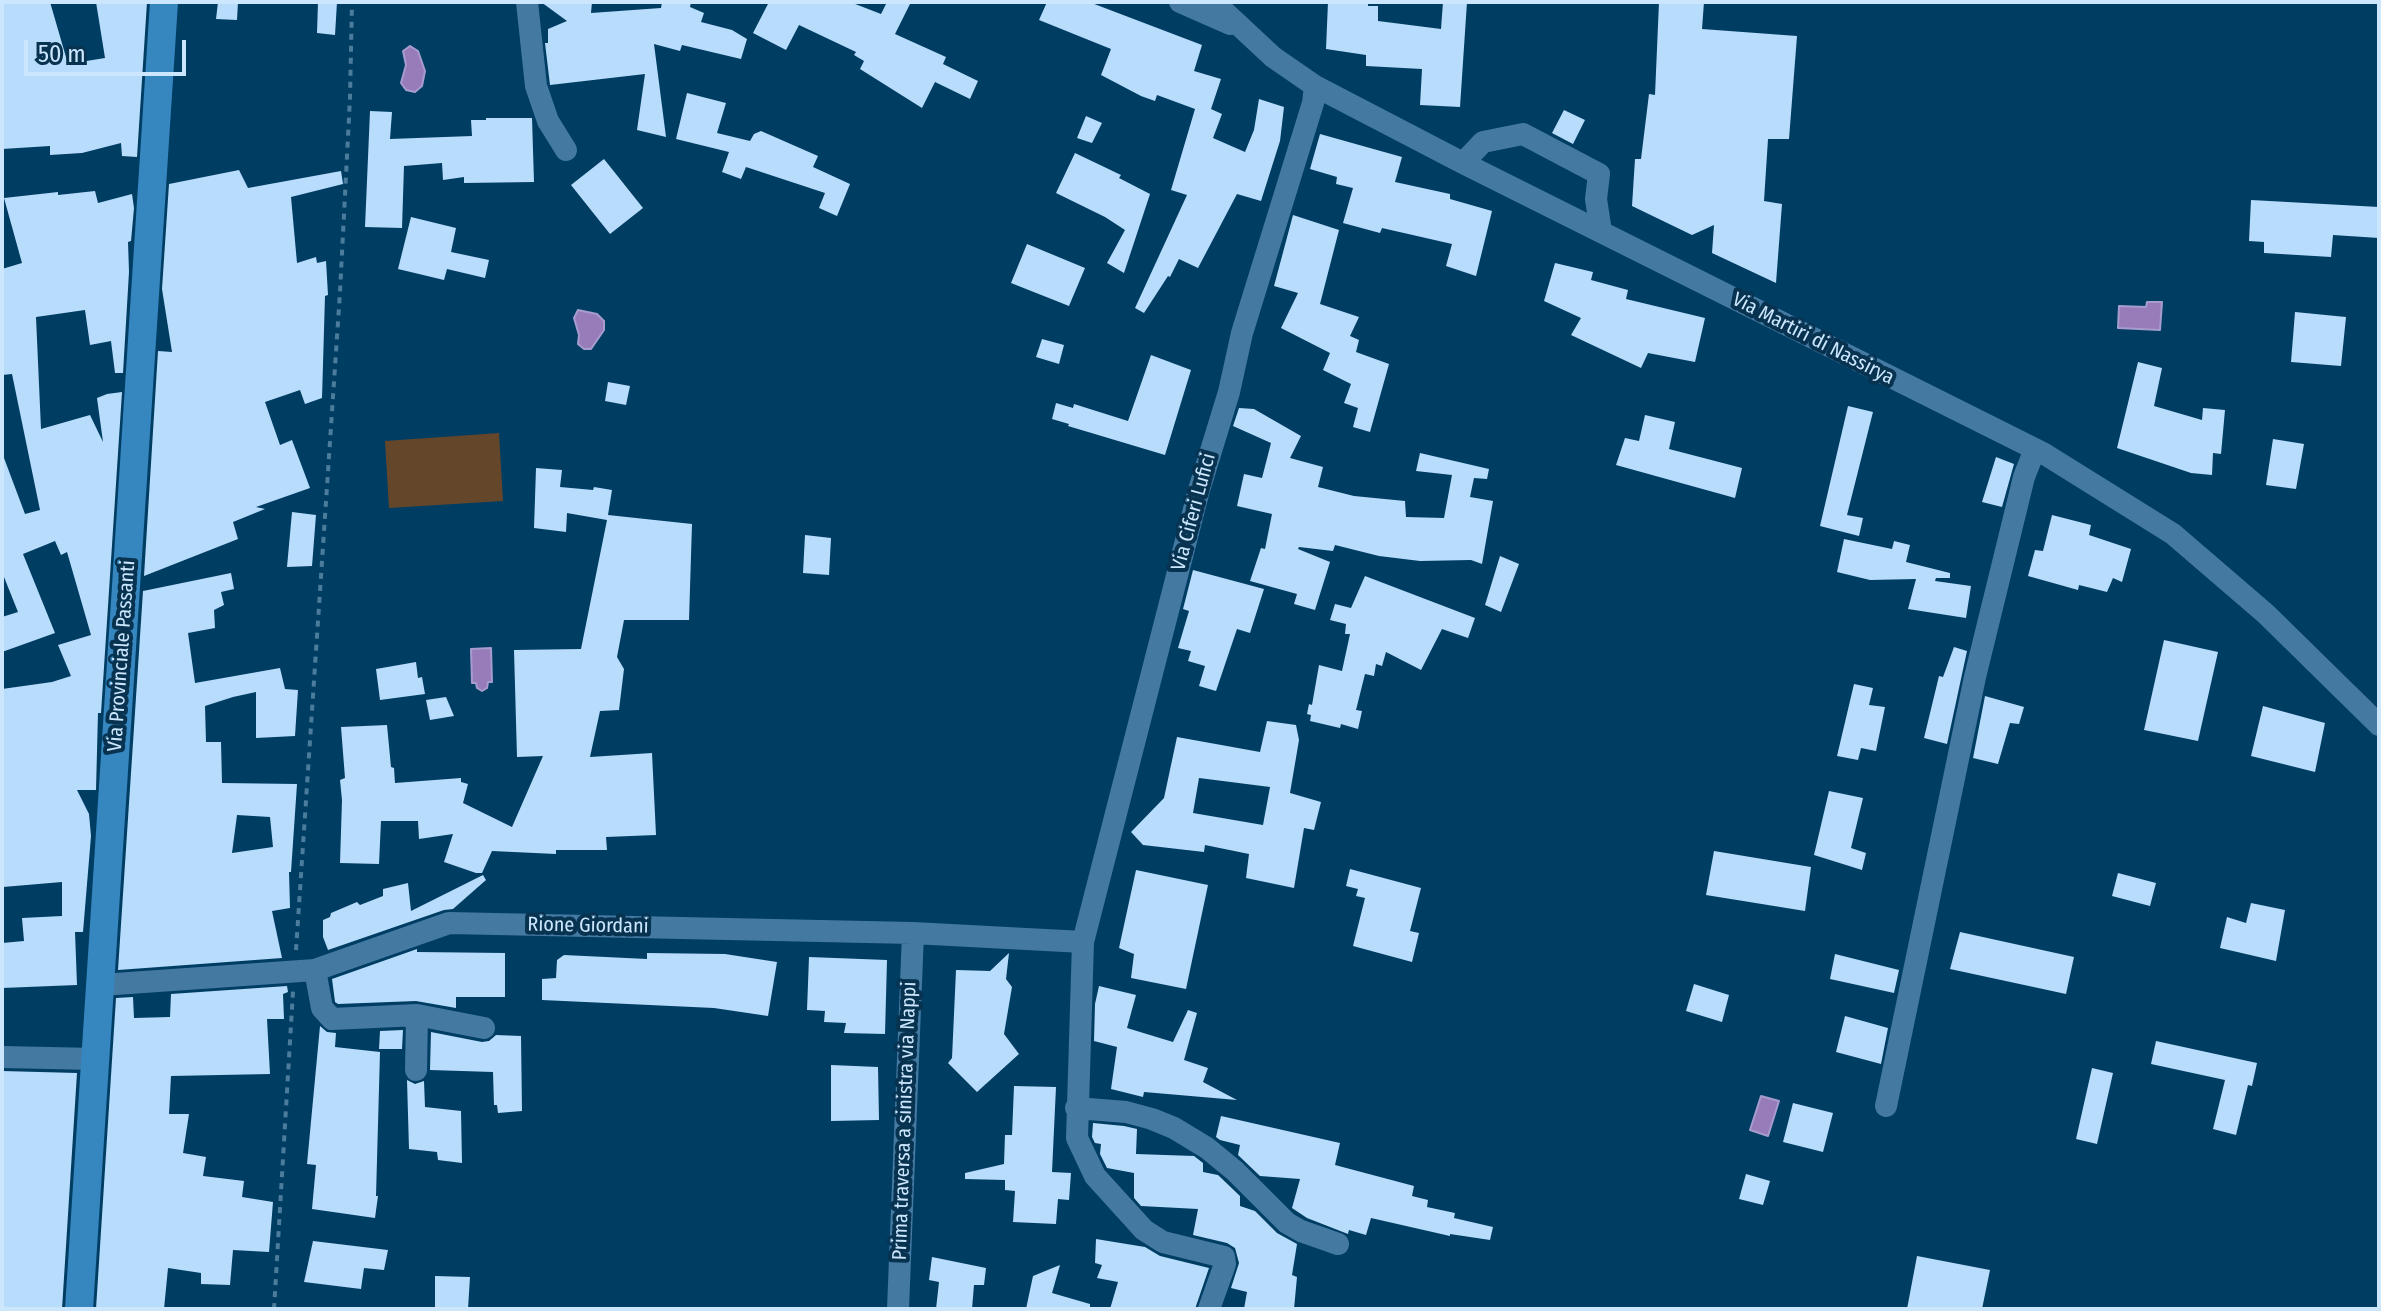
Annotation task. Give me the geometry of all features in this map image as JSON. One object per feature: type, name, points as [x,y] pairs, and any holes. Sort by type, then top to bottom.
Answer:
[{"type":"main road","name":"Via Provinciale Passanti","points":[[79,1309],[164,2]]},
{"type":"street","points":[[527,2],[536,86],[548,121],[566,150]]},
{"type":"street","points":[[1180,2],[1241,29]]},
{"type":"street","name":"Via Martiri di Nassirya","points":[[1214,2],[1273,57],[1315,86],[2035,449],[2173,534],[2266,614],[2379,725]]},
{"type":"street","name":"Via Ciferi Lufici","points":[[1209,1309],[1225,1264],[1224,1257],[1163,1242],[1144,1230],[1095,1176],[1077,1138],[1083,942],[1199,490],[1229,392],[1242,333],[1313,103],[1315,86]]},
{"type":"street","points":[[1463,163],[1483,142],[1523,134],[1599,174],[1596,199],[1601,232]]},
{"type":"street","points":[[1886,1106],[1975,677],[2024,477],[2035,449]]},
{"type":"street","name":"Rione Giordani","points":[[101,985],[305,970],[449,923],[913,933],[1083,942]]},
{"type":"street","name":"Prima traversa a sinistra via Nappi","points":[[898,1309],[913,933]]},
{"type":"street","points":[[305,970],[322,1008],[332,1019],[417,1015],[484,1028]]},
{"type":"street","points":[[416,1070],[417,1015]]},
{"type":"street","points":[[2,1057],[96,1059]]},
{"type":"street","points":[[1076,1108],[1126,1112],[1174,1128],[1207,1148],[1235,1171],[1287,1223],[1338,1244]]},
{"type":"path","points":[[274,1309],[305,970],[350,98],[352,2]]},
{"type":"shaded area","points":[[410,46],[418,51],[425,71],[422,86],[415,92],[406,90],[401,83],[406,65],[403,51]]},
{"type":"shaded area","points":[[2147,302],[2162,302],[2160,330],[2118,328],[2119,306],[2146,307]]},
{"type":"shaded area","points":[[578,310],[597,314],[604,321],[604,330],[591,349],[584,349],[578,344],[574,318]]},
{"type":"shaded area","points":[[499,433],[503,501],[389,508],[385,441]]},
{"type":"shaded area","points":[[491,648],[492,682],[488,682],[487,688],[482,691],[476,683],[472,683],[471,649]]},
{"type":"shaded area","points":[[1761,1096],[1779,1101],[1768,1136],[1750,1130]]},
{"type":"building","points":[[2,2],[50,2],[68,64],[105,58],[96,2],[147,2],[137,157],[122,156],[121,143],[82,153],[50,155],[50,146],[2,149]]},
{"type":"building","points":[[218,2],[238,2],[237,20],[216,19]]},
{"type":"building","points":[[318,2],[337,2],[335,35],[317,33]]},
{"type":"building","points":[[541,2],[592,2],[591,13],[661,8],[662,2],[691,2],[690,7],[704,13],[701,22],[732,30],[747,39],[741,59],[682,45],[680,51],[654,44],[666,137],[637,130],[645,74],[550,85],[545,43],[548,43],[548,29],[567,21]]},
{"type":"building","points":[[769,2],[850,2],[881,14],[887,2],[911,2],[895,34],[946,57],[943,64],[978,81],[970,99],[935,82],[922,108],[860,69],[864,61],[854,55],[856,52],[799,25],[786,50],[753,33]]},
{"type":"building","points":[[1047,2],[1089,2],[1202,45],[1194,71],[1221,79],[1211,109],[1222,114],[1213,138],[1245,152],[1254,130],[1259,99],[1284,107],[1280,141],[1261,201],[1237,194],[1198,268],[1179,259],[1144,313],[1135,308],[1187,195],[1171,190],[1195,109],[1157,95],[1155,101],[1141,96],[1101,75],[1111,49],[1039,20]]},
{"type":"building","points":[[1328,2],[1368,2],[1368,6],[1378,6],[1378,21],[1441,29],[1443,2],[1467,2],[1460,107],[1420,105],[1422,69],[1366,66],[1366,55],[1326,49]]},
{"type":"building","points":[[1659,2],[1704,2],[1702,29],[1797,36],[1789,139],[1768,139],[1764,201],[1782,204],[1776,283],[1712,253],[1714,225],[1692,235],[1632,206],[1635,159],[1641,159],[1649,94],[1655,95]]},
{"type":"building","points":[[687,93],[726,103],[717,133],[750,141],[754,134],[761,131],[818,156],[813,167],[850,184],[837,216],[819,208],[825,193],[746,167],[741,179],[722,172],[729,152],[676,139]]},
{"type":"building","points":[[1564,110],[1585,120],[1573,144],[1552,133]]},
{"type":"building","points":[[370,111],[392,112],[390,139],[472,136],[471,120],[532,118],[534,182],[464,183],[464,177],[443,180],[442,163],[404,166],[402,228],[365,227]]},
{"type":"building","points":[[1086,116],[1102,123],[1092,143],[1077,138]]},
{"type":"building","points":[[1320,134],[1402,157],[1395,182],[1450,194],[1450,199],[1492,211],[1476,276],[1446,266],[1452,244],[1382,228],[1380,233],[1343,223],[1353,188],[1336,184],[1337,177],[1310,169]]},
{"type":"building","points":[[1075,153],[1121,175],[1119,178],[1150,194],[1124,273],[1107,263],[1125,230],[1056,193]]},
{"type":"building","points":[[604,159],[643,208],[610,234],[571,185]]},
{"type":"building","points":[[239,170],[248,188],[341,171],[343,184],[291,197],[297,263],[316,257],[317,263],[326,261],[328,295],[325,296],[322,398],[305,404],[300,390],[265,402],[280,445],[292,440],[310,488],[256,507],[265,509],[233,522],[238,539],[144,576],[158,351],[172,352],[162,289],[169,184]]},
{"type":"building","points":[[95,191],[98,203],[132,194],[134,208],[131,241],[128,242],[123,373],[115,373],[111,341],[90,345],[85,310],[36,317],[41,429],[90,415],[103,442],[97,398],[122,392],[101,713],[98,713],[96,790],[77,790],[89,814],[91,836],[83,932],[75,932],[77,985],[2,988],[2,943],[24,941],[22,918],[62,916],[62,882],[3,887],[2,689],[71,676],[58,645],[91,635],[67,552],[61,555],[55,541],[23,554],[55,633],[2,652],[2,617],[18,612],[2,572],[2,458],[25,514],[40,510],[12,374],[2,375],[2,269],[22,263],[4,198]]},
{"type":"building","points":[[2251,200],[2379,207],[2379,238],[2333,235],[2331,257],[2264,253],[2264,242],[2249,241]]},
{"type":"building","points":[[1293,215],[1339,230],[1320,304],[1359,317],[1350,336],[1359,340],[1356,352],[1389,364],[1370,432],[1353,427],[1358,408],[1344,403],[1351,384],[1323,370],[1330,353],[1281,328],[1298,293],[1274,286]]},
{"type":"building","points":[[411,217],[456,228],[451,252],[489,260],[485,278],[447,269],[444,280],[398,269]]},
{"type":"building","points":[[1027,244],[1085,268],[1069,306],[1011,283]]},
{"type":"building","points":[[1555,263],[1593,272],[1591,280],[1628,290],[1626,299],[1705,318],[1695,362],[1648,353],[1641,368],[1571,335],[1581,318],[1544,301]]},
{"type":"building","points":[[2295,312],[2346,317],[2341,366],[2291,362]]},
{"type":"building","points":[[1042,339],[1064,345],[1059,364],[1036,357]]},
{"type":"building","points":[[1151,355],[1191,370],[1165,455],[1052,419],[1056,403],[1073,408],[1074,404],[1128,421]]},
{"type":"building","points":[[2138,362],[2162,368],[2154,406],[2202,420],[2203,408],[2225,410],[2221,454],[2213,453],[2212,475],[2191,473],[2117,448]]},
{"type":"building","points":[[608,382],[630,386],[626,405],[605,401]]},
{"type":"building","points":[[1848,406],[1873,412],[1847,515],[1863,518],[1859,536],[1820,526]]},
{"type":"building","points":[[1239,408],[1254,409],[1301,436],[1290,458],[1323,467],[1318,487],[1354,496],[1405,501],[1406,517],[1444,518],[1452,475],[1416,471],[1420,453],[1489,469],[1487,479],[1474,478],[1470,497],[1493,501],[1482,564],[1471,560],[1420,561],[1379,556],[1335,545],[1333,551],[1299,547],[1330,562],[1315,610],[1294,604],[1297,594],[1250,581],[1261,548],[1265,549],[1272,514],[1237,506],[1244,474],[1262,478],[1271,443],[1233,426]]},
{"type":"building","points":[[1645,415],[1675,422],[1669,449],[1742,468],[1735,498],[1616,465],[1625,438],[1639,441]]},
{"type":"building","points":[[2273,439],[2304,444],[2296,489],[2266,485]]},
{"type":"building","points":[[1996,457],[2014,464],[2002,507],[1982,502]]},
{"type":"building","points":[[536,468],[562,470],[560,487],[612,490],[608,515],[692,524],[689,620],[624,620],[617,657],[624,669],[619,710],[600,711],[590,757],[652,753],[656,835],[606,837],[607,850],[556,850],[556,854],[492,851],[482,873],[476,873],[444,862],[453,834],[419,839],[418,821],[381,821],[379,864],[340,863],[340,780],[345,778],[341,727],[387,725],[395,783],[461,778],[461,782],[468,784],[463,803],[512,827],[543,756],[517,757],[514,650],[581,649],[607,520],[567,513],[566,532],[534,528]]},
{"type":"building","points":[[292,512],[316,515],[312,566],[287,567]]},
{"type":"building","points":[[2052,515],[2091,525],[2089,535],[2131,549],[2122,582],[2113,578],[2107,592],[2079,585],[2078,590],[2028,576],[2035,550],[2043,551]]},
{"type":"building","points":[[805,535],[831,538],[829,575],[803,573]]},
{"type":"building","points":[[1844,539],[1892,549],[1894,541],[1910,545],[1906,562],[1950,573],[1950,578],[1936,578],[1935,581],[1971,586],[1966,618],[1908,609],[1916,579],[1870,580],[1837,572]]},
{"type":"building","points":[[1500,556],[1519,564],[1501,612],[1485,605]]},
{"type":"building","points":[[1193,570],[1264,589],[1250,633],[1237,629],[1216,691],[1199,686],[1205,666],[1188,661],[1191,651],[1178,648],[1189,611],[1183,609]]},
{"type":"building","points":[[231,573],[234,589],[221,592],[224,605],[214,610],[215,628],[188,633],[195,683],[280,668],[285,689],[298,690],[295,736],[256,738],[256,692],[205,706],[206,742],[221,742],[222,783],[297,784],[289,872],[290,908],[272,911],[282,958],[118,970],[143,591]],"holes":[[[237,815],[270,817],[273,847],[232,853]]]},
{"type":"building","points":[[1365,576],[1475,618],[1468,638],[1442,629],[1421,670],[1386,652],[1382,666],[1376,664],[1374,676],[1365,674],[1356,710],[1362,711],[1358,729],[1310,721],[1311,715],[1307,714],[1309,704],[1312,705],[1319,665],[1342,671],[1350,634],[1345,634],[1346,624],[1330,620],[1335,604],[1351,608]]},
{"type":"building","points":[[2164,640],[2218,652],[2198,741],[2144,730]]},
{"type":"building","points":[[1954,647],[1967,651],[1947,744],[1924,738],[1939,676],[1943,677]]},
{"type":"building","points":[[416,662],[418,678],[422,677],[425,694],[380,700],[376,669]]},
{"type":"building","points":[[1854,684],[1873,688],[1869,705],[1885,707],[1876,751],[1861,748],[1858,760],[1837,756]]},
{"type":"building","points":[[1985,696],[2024,707],[2019,724],[2010,723],[1998,764],[1973,758]]},
{"type":"building","points":[[446,697],[454,716],[430,720],[426,700]]},
{"type":"building","points":[[2263,706],[2325,723],[2315,772],[2251,756]]},
{"type":"building","points":[[1267,721],[1296,725],[1299,740],[1290,793],[1321,802],[1314,830],[1304,828],[1294,888],[1246,878],[1249,854],[1205,845],[1204,852],[1143,845],[1131,832],[1164,798],[1177,737],[1260,752]],"holes":[[[1199,778],[1270,787],[1263,825],[1193,813]]]},
{"type":"building","points":[[1829,791],[1863,798],[1851,848],[1866,853],[1862,870],[1814,855]]},
{"type":"building","points":[[1714,851],[1811,867],[1805,911],[1706,895]]},
{"type":"building","points":[[1350,869],[1421,888],[1410,931],[1419,933],[1412,962],[1353,946],[1365,898],[1356,896],[1358,889],[1346,886]]},
{"type":"building","points":[[1136,870],[1208,885],[1186,989],[1131,978],[1134,954],[1119,948]]},
{"type":"building","points":[[2118,873],[2156,883],[2150,906],[2112,896]]},
{"type":"building","points":[[483,875],[486,880],[453,909],[328,950],[323,937],[323,920],[331,913],[383,896],[383,889],[408,883],[411,911]]},
{"type":"building","points":[[2251,903],[2285,910],[2276,961],[2220,948],[2227,917],[2246,923]]},
{"type":"building","points":[[1960,932],[2074,957],[2066,994],[1950,969]]},
{"type":"building","points":[[417,949],[417,952],[505,953],[505,997],[456,997],[456,1008],[416,1001],[335,1002],[332,979]]},
{"type":"building","points":[[647,953],[725,954],[777,962],[768,1016],[714,1008],[542,1000],[542,979],[556,978],[557,960],[564,955],[647,959]]},
{"type":"building","points":[[1009,953],[1006,979],[1012,987],[1004,1034],[1019,1054],[977,1092],[948,1063],[952,1058],[956,970],[990,971]]},
{"type":"building","points":[[1835,954],[1899,970],[1894,993],[1830,979]]},
{"type":"building","points":[[809,957],[887,960],[885,1034],[844,1033],[846,1023],[824,1022],[825,1011],[807,1010]]},
{"type":"building","points":[[1694,984],[1729,995],[1722,1022],[1686,1011]]},
{"type":"building","points":[[287,986],[288,992],[283,994],[284,1019],[267,1019],[270,1074],[171,1076],[169,1114],[189,1114],[183,1153],[206,1157],[203,1176],[244,1181],[242,1197],[273,1202],[269,1252],[233,1250],[230,1285],[201,1284],[201,1273],[168,1268],[164,1309],[96,1309],[116,998],[133,997],[134,1018],[170,1017],[171,994]]},
{"type":"building","points":[[1099,986],[1136,995],[1127,1028],[1173,1042],[1188,1010],[1197,1013],[1184,1060],[1208,1068],[1203,1082],[1237,1100],[1144,1092],[1143,1097],[1111,1089],[1117,1047],[1094,1041]]},
{"type":"building","points":[[1845,1016],[1888,1028],[1881,1064],[1836,1052]]},
{"type":"building","points":[[320,1026],[327,1032],[336,1033],[335,1047],[380,1052],[375,1218],[312,1209],[316,1165],[307,1164]]},
{"type":"building","points":[[403,1030],[402,1049],[379,1049],[380,1031]]},
{"type":"building","points":[[431,1032],[482,1042],[496,1035],[521,1036],[522,1111],[498,1113],[497,1105],[494,1105],[493,1072],[430,1070]]},
{"type":"building","points":[[2156,1041],[2257,1063],[2252,1086],[2248,1085],[2236,1135],[2213,1129],[2225,1080],[2151,1064]]},
{"type":"building","points":[[831,1065],[878,1067],[879,1120],[831,1121]]},
{"type":"building","points":[[2092,1068],[2113,1073],[2097,1144],[2076,1139]]},
{"type":"building","points":[[2,1071],[77,1073],[62,1309],[2,1309]]},
{"type":"building","points":[[407,1080],[415,1084],[424,1081],[425,1107],[461,1111],[462,1163],[438,1160],[437,1152],[409,1149]]},
{"type":"building","points":[[1014,1086],[1056,1087],[1052,1172],[1071,1173],[1069,1200],[1058,1199],[1056,1224],[1013,1222],[1015,1191],[1005,1190],[1005,1180],[965,1179],[965,1173],[1004,1164],[1005,1135],[1012,1135]]},
{"type":"building","points":[[1793,1103],[1833,1113],[1823,1152],[1783,1142]]},
{"type":"building","points":[[1221,1116],[1340,1143],[1335,1165],[1414,1186],[1412,1196],[1428,1200],[1427,1207],[1455,1213],[1454,1218],[1493,1227],[1490,1240],[1450,1236],[1371,1218],[1366,1235],[1349,1230],[1348,1234],[1307,1218],[1292,1208],[1300,1179],[1260,1176],[1238,1155],[1240,1145],[1216,1137]]},
{"type":"building","points":[[1093,1123],[1137,1129],[1136,1154],[1194,1156],[1203,1163],[1203,1172],[1218,1175],[1240,1196],[1240,1206],[1255,1211],[1277,1233],[1297,1244],[1292,1275],[1297,1277],[1294,1309],[1244,1309],[1247,1292],[1231,1288],[1239,1263],[1235,1248],[1227,1243],[1193,1235],[1198,1209],[1141,1206],[1134,1198],[1134,1173],[1107,1168],[1100,1154],[1101,1144],[1095,1143],[1092,1137]]},
{"type":"building","points":[[1746,1174],[1770,1181],[1763,1205],[1739,1199]]},
{"type":"building","points":[[1096,1239],[1145,1247],[1160,1256],[1209,1268],[1195,1309],[1110,1309],[1118,1282],[1097,1278],[1102,1265],[1095,1263]]},
{"type":"building","points":[[313,1241],[388,1250],[384,1270],[364,1268],[361,1289],[304,1282]]},
{"type":"building","points":[[1917,1256],[1990,1270],[1982,1309],[1907,1309]]},
{"type":"building","points":[[932,1257],[986,1268],[984,1285],[974,1285],[972,1309],[936,1309],[939,1282],[929,1280]]},
{"type":"building","points":[[1060,1265],[1052,1293],[1090,1304],[1090,1309],[1026,1309],[1033,1276]]},
{"type":"building","points":[[435,1276],[470,1277],[468,1309],[435,1309]]}]
